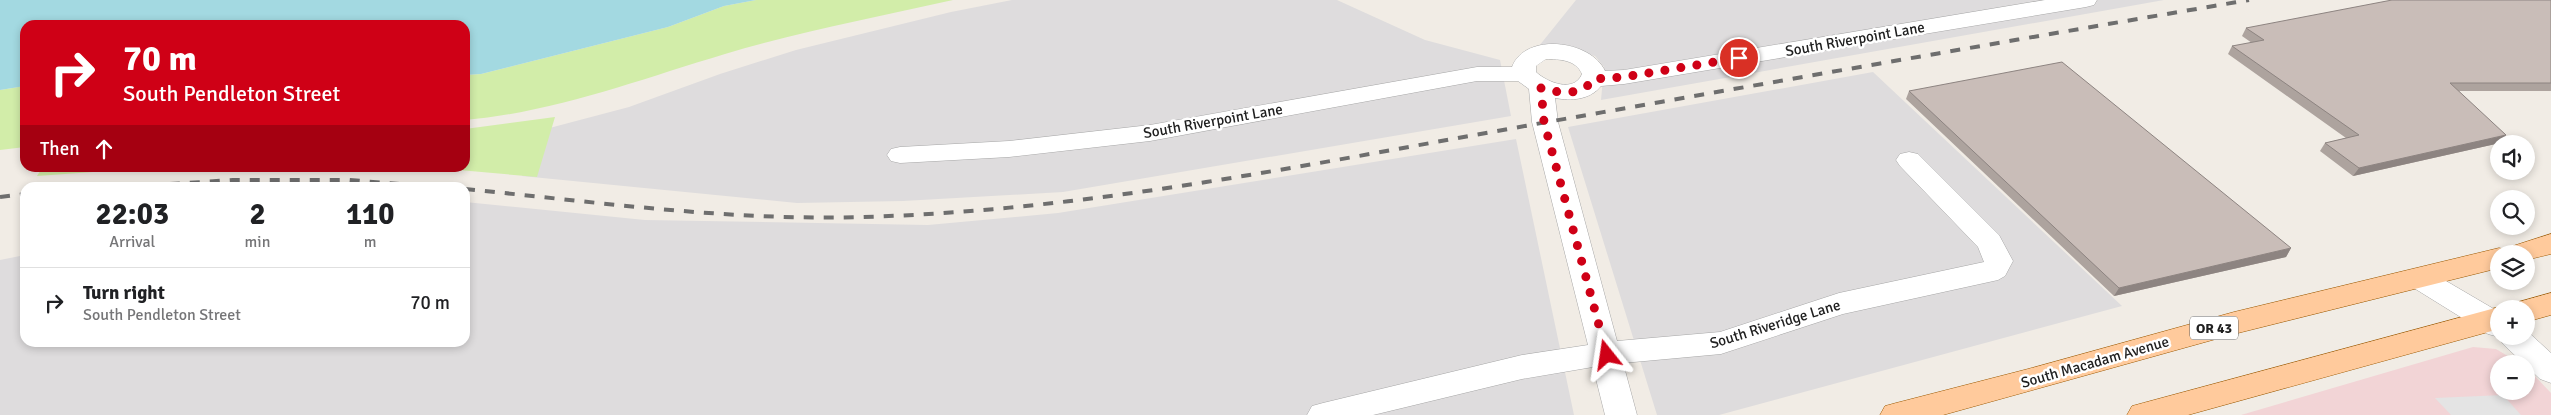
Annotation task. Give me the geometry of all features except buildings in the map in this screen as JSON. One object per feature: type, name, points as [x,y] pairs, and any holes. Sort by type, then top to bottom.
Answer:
[{"type":"main road","points":[[2535,248],[2551,244]]},
{"type":"main road","name":"South Macadam Avenue","points":[[1896,415],[2028,381],[2234,323],[2490,260]]},
{"type":"main road","points":[[2535,308],[2551,304]]},
{"type":"main road","points":[[2143,415],[2490,328]]},
{"type":"street","name":"South Riverpoint Lane","points":[[900,156],[1009,149],[1150,133],[1476,74],[1532,81],[1557,92],[1573,92],[1586,87],[1593,79],[1624,77],[2086,0]]},
{"type":"street","points":[[1593,79],[1593,70],[1586,62],[1567,53],[1551,52],[1538,54],[1527,60],[1524,65],[1532,81],[1544,122],[1607,355],[1621,415]]},
{"type":"street","name":"South Riveridge Lane","points":[[1323,415],[1522,367],[1644,348],[1721,343],[1839,304],[1988,274],[1995,269],[1999,262],[1989,242],[1909,160]]},
{"type":"street","points":[[2419,278],[2490,319]]},
{"type":"street","points":[[2522,345],[2551,371]]},
{"type":"shaded area","points":[[1012,0],[1337,0],[1425,40],[1500,60],[1511,116],[1063,192],[903,201],[797,203],[522,176],[542,130],[629,107],[720,74],[796,50],[951,12]]},
{"type":"shaded area","points":[[1576,0],[2164,0],[1601,100],[1604,67],[1595,56],[1566,47],[1539,46]]},
{"type":"shaded area","points":[[1873,72],[2122,306],[1719,415],[1657,415],[1568,127]]},
{"type":"shaded area","points":[[1516,139],[1574,415],[0,415],[0,260],[20,256],[20,347],[470,347],[470,202],[645,220],[928,225],[1058,213]]},
{"type":"shaded area","points":[[2473,347],[2496,349],[2506,355],[2490,355],[2490,400],[2535,400],[2535,376],[2551,393],[2551,415],[2241,415]]},
{"type":"shaded area","points":[[2490,396],[2490,400],[2508,400],[2521,415],[2451,415],[2435,398]]},
{"type":"green space","points":[[756,0],[953,0],[753,46],[564,102],[531,110],[470,119],[470,75],[481,74],[668,27],[724,6]]},
{"type":"green space","points":[[20,87],[20,148],[0,150],[0,90]]},
{"type":"green space","points":[[555,117],[537,177],[470,171],[470,128]]},
{"type":"green space","points":[[40,172],[93,172],[37,176]]},
{"type":"water","points":[[0,0],[756,0],[724,6],[668,27],[481,74],[470,75],[470,20],[20,20],[20,87],[0,90]]},
{"type":"railway","points":[[470,190],[664,209],[763,216],[862,217],[944,213],[1025,206],[1106,197],[1267,172],[2249,0]]},
{"type":"railway","points":[[202,182],[233,180],[349,180],[374,182]]},
{"type":"railway","points":[[0,197],[20,195]]},
{"type":"route","points":[[1607,355],[1544,122],[1541,88],[1557,92],[1573,92],[1586,87],[1593,79],[1624,77],[1739,58]]}]
